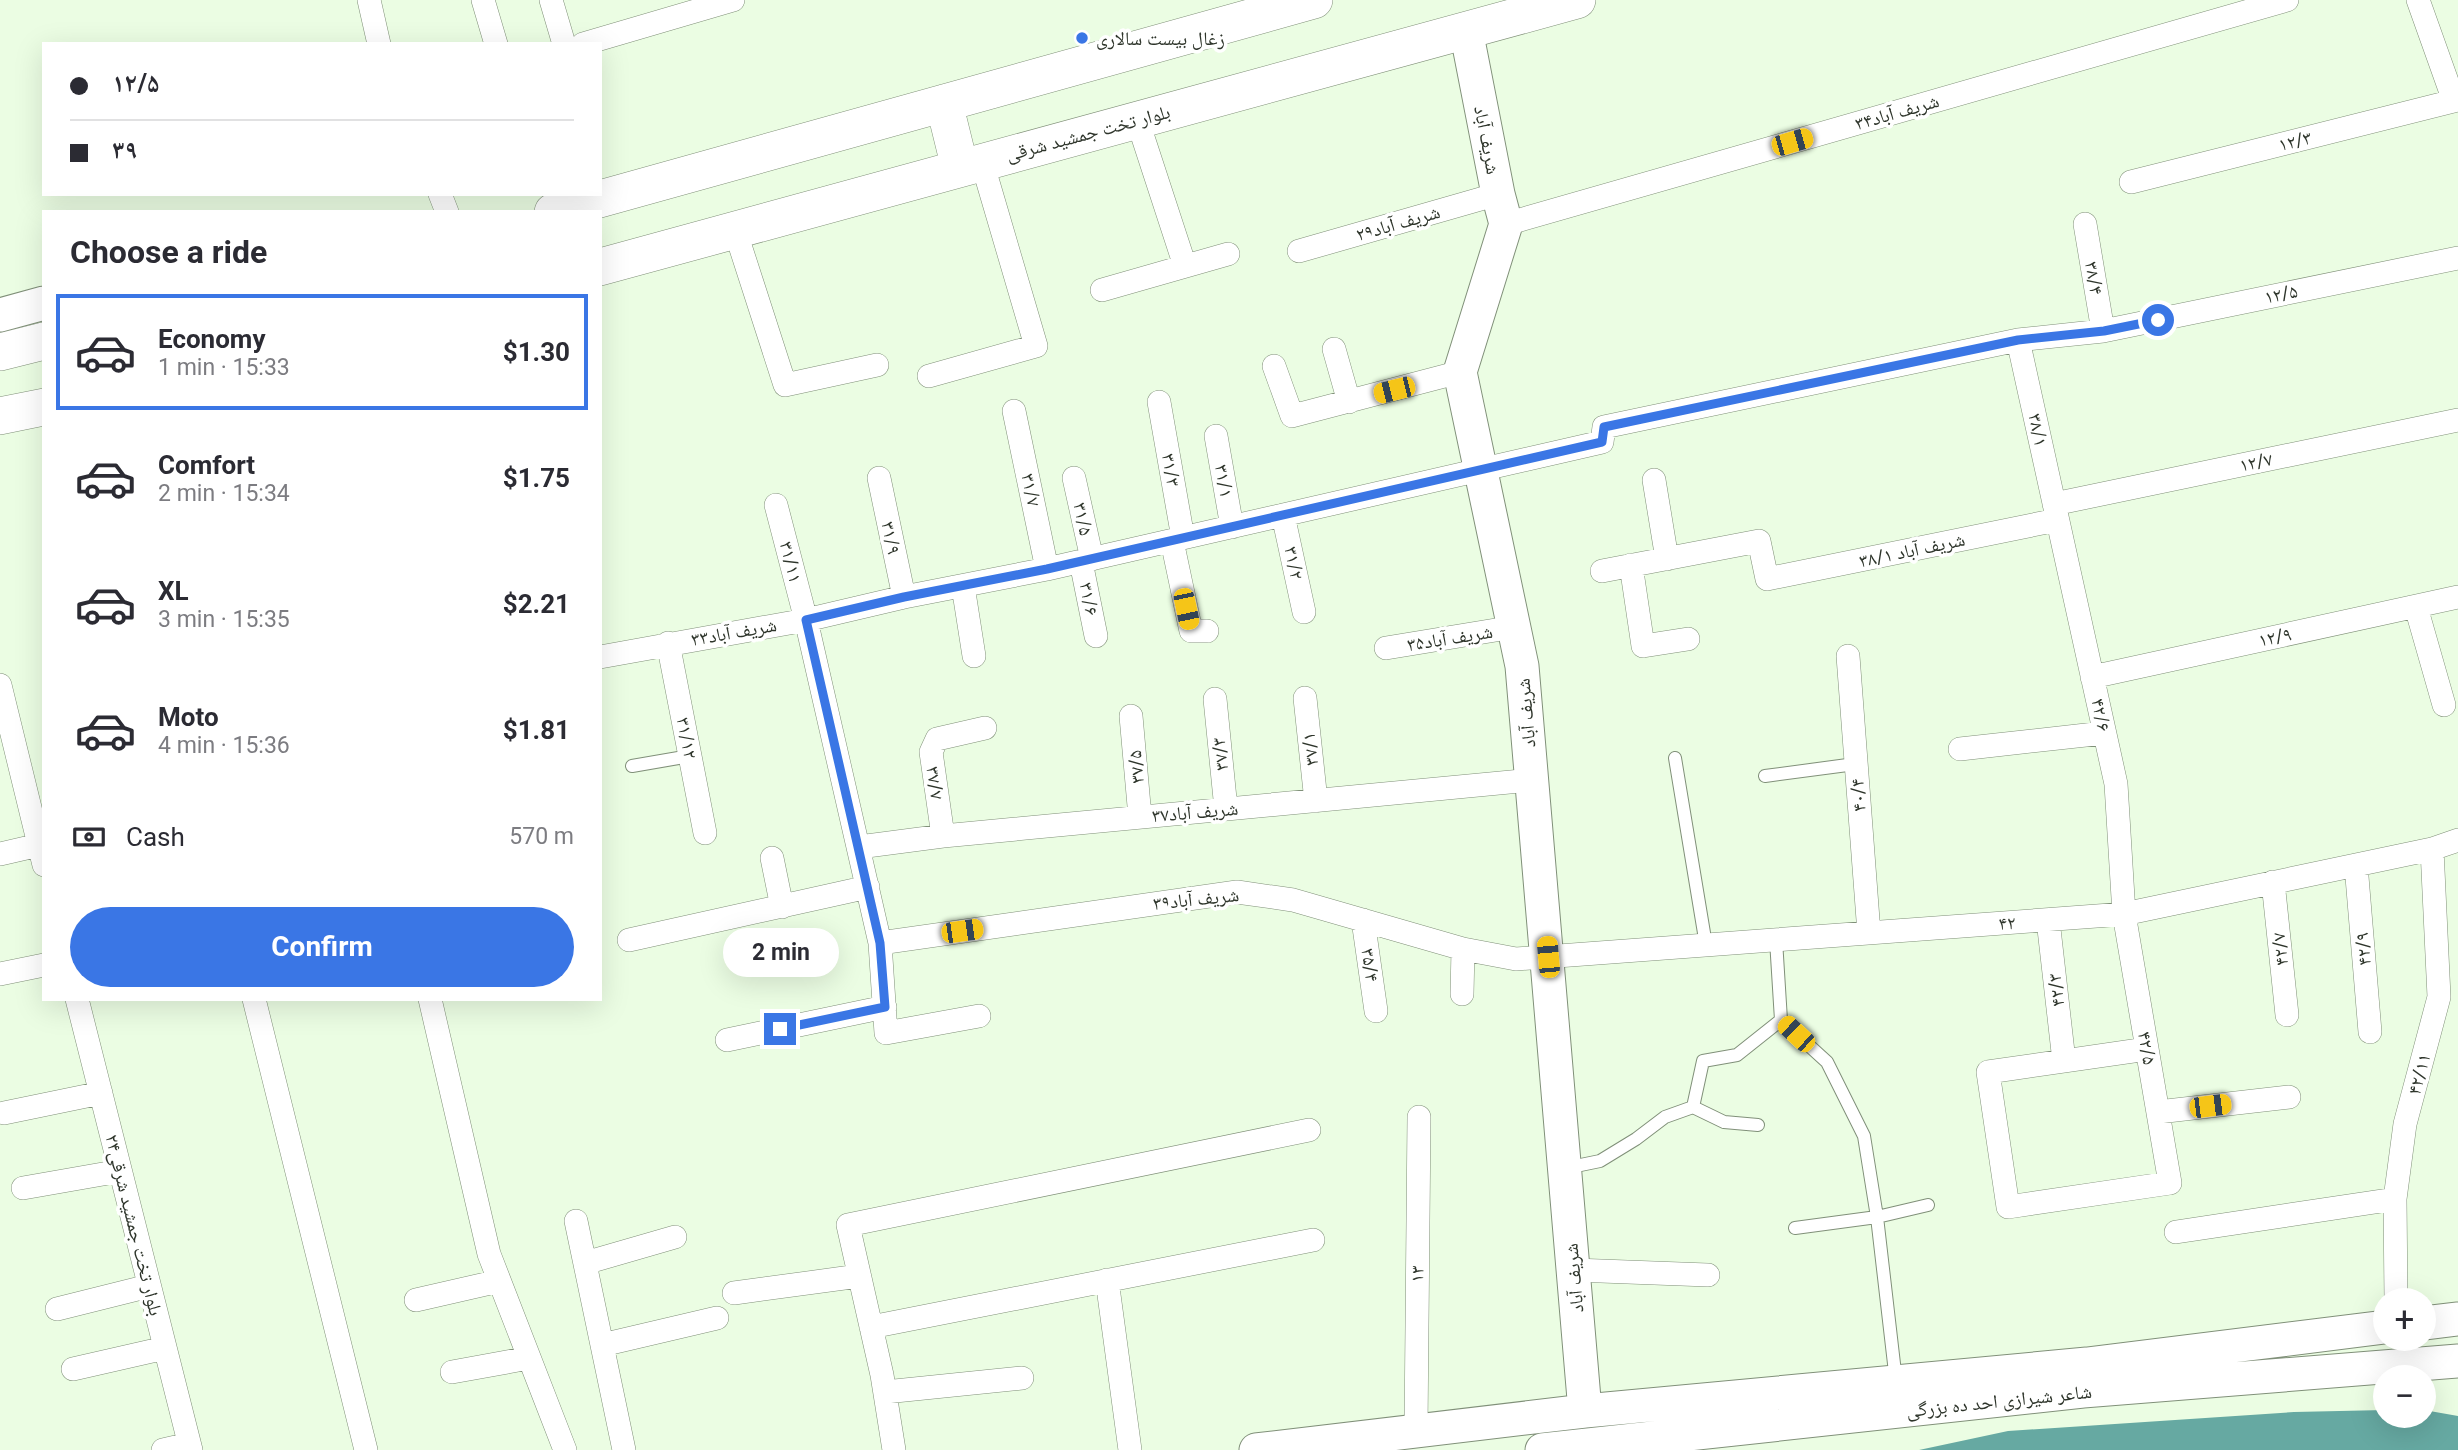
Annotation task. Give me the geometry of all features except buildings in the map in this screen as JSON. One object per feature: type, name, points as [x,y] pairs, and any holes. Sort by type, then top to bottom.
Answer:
[{"type":"main road","points":[[560,210],[1314,0]]},
{"type":"main road","name":"بلوار تخت جمشید شرقی","points":[[602,266],[1577,0]]},
{"type":"main road","points":[[944,103],[971,165]]},
{"type":"main road","points":[[0,352],[42,342]]},
{"type":"main road","points":[[0,416],[42,407]]},
{"type":"street","points":[[369,0],[379,42]]},
{"type":"street","points":[[483,0],[495,42]]},
{"type":"street","points":[[551,0],[563,42]]},
{"type":"street","points":[[590,42],[733,0]]},
{"type":"street","name":"شریف آباد۳۴","points":[[1502,209],[2287,0]]},
{"type":"street","points":[[2418,0],[2451,72],[2456,101]]},
{"type":"street","name":"شریف آباد","points":[[1466,30],[1502,209],[1460,372],[1522,666],[1586,1411]]},
{"type":"street","name":"۱۲/۳","points":[[2131,182],[2456,101]]},
{"type":"street","points":[[1137,119],[1185,266]]},
{"type":"street","points":[[929,376],[1036,346],[971,165]]},
{"type":"street","name":"شریف آباد۲۹","points":[[1299,251],[1502,209]]},
{"type":"street","name":"۳۸/۴","points":[[2085,224],[2104,331]]},
{"type":"street","points":[[735,230],[785,385],[877,365]]},
{"type":"street","points":[[1102,290],[1228,254]]},
{"type":"street","name":"۱۲/۵","points":[[2018,340],[2104,331],[2458,258]]},
{"type":"street","points":[[0,315],[42,304]]},
{"type":"street","name":"شریف آباد۳۳","points":[[602,656],[806,620],[1177,540],[1602,442],[1604,427],[2018,340]]},
{"type":"street","name":"۳۸/۱","points":[[2018,340],[2056,512]]},
{"type":"street","points":[[1334,349],[1349,402]]},
{"type":"street","points":[[1274,366],[1292,416],[1460,372]]},
{"type":"street","name":"۳۱/۳","points":[[1159,402],[1191,631],[1207,631]]},
{"type":"street","name":"۳۱/۷","points":[[1014,411],[1047,569]]},
{"type":"street","name":"۱۲/۷","points":[[2056,512],[2458,420]]},
{"type":"street","name":"۳۱/۱","points":[[1216,436],[1232,527]]},
{"type":"street","name":"۳۱/۹","points":[[879,478],[904,597]]},
{"type":"street","name":"۳۱/۵","points":[[1074,478],[1086,560]]},
{"type":"street","points":[[1602,571],[1667,559],[1654,480]]},
{"type":"street","name":"۳۱/۱۱","points":[[776,505],[806,620],[880,943],[886,1034],[979,1016]]},
{"type":"street","name":"۳۸/۱ شریف آباد","points":[[1667,559],[1759,541],[1767,579],[2056,512]]},
{"type":"street","name":"۴۲/۶","points":[[2056,512],[2116,784],[2124,914]]},
{"type":"street","name":"۳۱/۲","points":[[1283,515],[1304,612]]},
{"type":"street","name":"۳۱/۶","points":[[1086,560],[1096,636]]},
{"type":"street","points":[[1631,565],[1643,646],[1688,639]]},
{"type":"street","points":[[963,586],[974,656]]},
{"type":"street","name":"۱۲/۹","points":[[2092,677],[2458,597]]},
{"type":"street","points":[[2416,607],[2444,705]]},
{"type":"street","name":"شریف آباد۳۵","points":[[1386,648],[1514,628]]},
{"type":"street","name":"۳۱/۱۲","points":[[668,643],[705,833]]},
{"type":"street","name":"۴۰/۴","points":[[1847,656],[1869,933]]},
{"type":"street","points":[[0,685],[41,855],[0,854]]},
{"type":"street","name":"۳۷/۱","points":[[1305,698],[1315,801]]},
{"type":"street","name":"۳۷/۳","points":[[1215,699],[1226,809]]},
{"type":"street","name":"۳۷/۵","points":[[1131,716],[1140,817]]},
{"type":"street","name":"۳۷/۷","points":[[943,836],[931,752],[937,739],[985,728]]},
{"type":"street","points":[[1960,748],[2104,733]]},
{"type":"street","name":"شریف آباد۳۷","points":[[859,847],[943,836],[1532,780]]},
{"type":"street","name":"۴۲","points":[[1548,957],[2124,914],[2432,849],[2458,840]]},
{"type":"street","name":"۴۲/۱۱","points":[[2396,1288],[2395,1199],[2405,1124],[2439,997],[2432,849]]},
{"type":"street","points":[[772,858],[782,907]]},
{"type":"street","name":"۴۲/۹","points":[[2356,865],[2370,1032]]},
{"type":"street","name":"۴۲/۷","points":[[2273,882],[2287,1015]]},
{"type":"street","points":[[629,940],[868,887]]},
{"type":"street","name":"شریف آباد۳۹","points":[[880,943],[1237,892],[1293,900],[1463,949],[1516,959],[1548,957]]},
{"type":"street","name":"۴۲/۵","points":[[2064,1061],[1989,1072],[2008,1207],[2170,1183],[2124,914]]},
{"type":"street","name":"۳۵/۴","points":[[1363,920],[1376,1011]]},
{"type":"street","name":"۴۲/۳","points":[[2048,920],[2064,1061]]},
{"type":"street","points":[[1462,995],[1463,949]]},
{"type":"street","points":[[0,974],[42,965]]},
{"type":"street","name":"بلوار تخت جمشید شرقی۲۴","points":[[78,1001],[190,1447]]},
{"type":"street","points":[[254,1001],[366,1450]]},
{"type":"street","points":[[430,1001],[489,1254],[565,1450]]},
{"type":"street","points":[[727,1040],[885,1007]]},
{"type":"street","points":[[2064,1061],[2147,1049]]},
{"type":"street","points":[[4,1113],[101,1093]]},
{"type":"street","points":[[2158,1112],[2289,1097]]},
{"type":"street","name":"۱۳","points":[[1416,1430],[1419,1117]]},
{"type":"street","points":[[894,1450],[885,1392],[848,1225],[1309,1130]]},
{"type":"street","points":[[23,1188],[120,1171]]},
{"type":"street","points":[[2176,1232],[2395,1199]]},
{"type":"street","points":[[576,1221],[624,1450]]},
{"type":"street","points":[[585,1263],[674,1237]]},
{"type":"street","points":[[871,1327],[1313,1240]]},
{"type":"street","points":[[1574,1270],[1709,1275]]},
{"type":"street","points":[[734,1293],[859,1276]]},
{"type":"street","points":[[1107,1280],[1130,1450]]},
{"type":"street","points":[[416,1300],[499,1281]]},
{"type":"street","points":[[57,1309],[149,1286]]},
{"type":"street","points":[[602,1345],[718,1318]]},
{"type":"street","points":[[2436,1322],[2458,1319]]},
{"type":"street","points":[[1256,1450],[1586,1411],[2087,1364],[2373,1329]]},
{"type":"street","points":[[73,1369],[165,1348]]},
{"type":"street","points":[[452,1372],[529,1358]]},
{"type":"street","name":"شاعر شیرازی احد ده بزرگی","points":[[1542,1450],[2083,1391],[2458,1361]]},
{"type":"street","points":[[885,1392],[1022,1378]]},
{"type":"street","points":[[163,1450],[190,1447]]},
{"type":"lane","points":[[632,766],[690,756]]},
{"type":"lane","points":[[1675,758],[1706,946]]},
{"type":"lane","points":[[1765,776],[1855,764]]},
{"type":"lane","points":[[1776,940],[1781,1020],[1827,1062],[1864,1136],[1877,1217],[1896,1382]]},
{"type":"lane","points":[[1693,1107],[1703,1061],[1737,1055],[1781,1020]]},
{"type":"lane","points":[[1565,1168],[1600,1161],[1665,1117],[1693,1107],[1724,1122],[1758,1125]]},
{"type":"lane","points":[[1795,1228],[1877,1217],[1928,1205]]},
{"type":"water","points":[[2373,1410],[2373,1428],[2436,1428],[2436,1412],[2458,1416],[2458,1450],[1919,1450],[2008,1431],[2294,1412]]},
{"type":"place","name":"زغال بیست سالاری","points":[[1082,38]]},
{"type":"route","points":[[780,1029],[885,1007],[880,943],[806,620],[904,597],[1047,569],[1602,442],[1604,427],[2018,340],[2104,331],[2158,320]]}]
